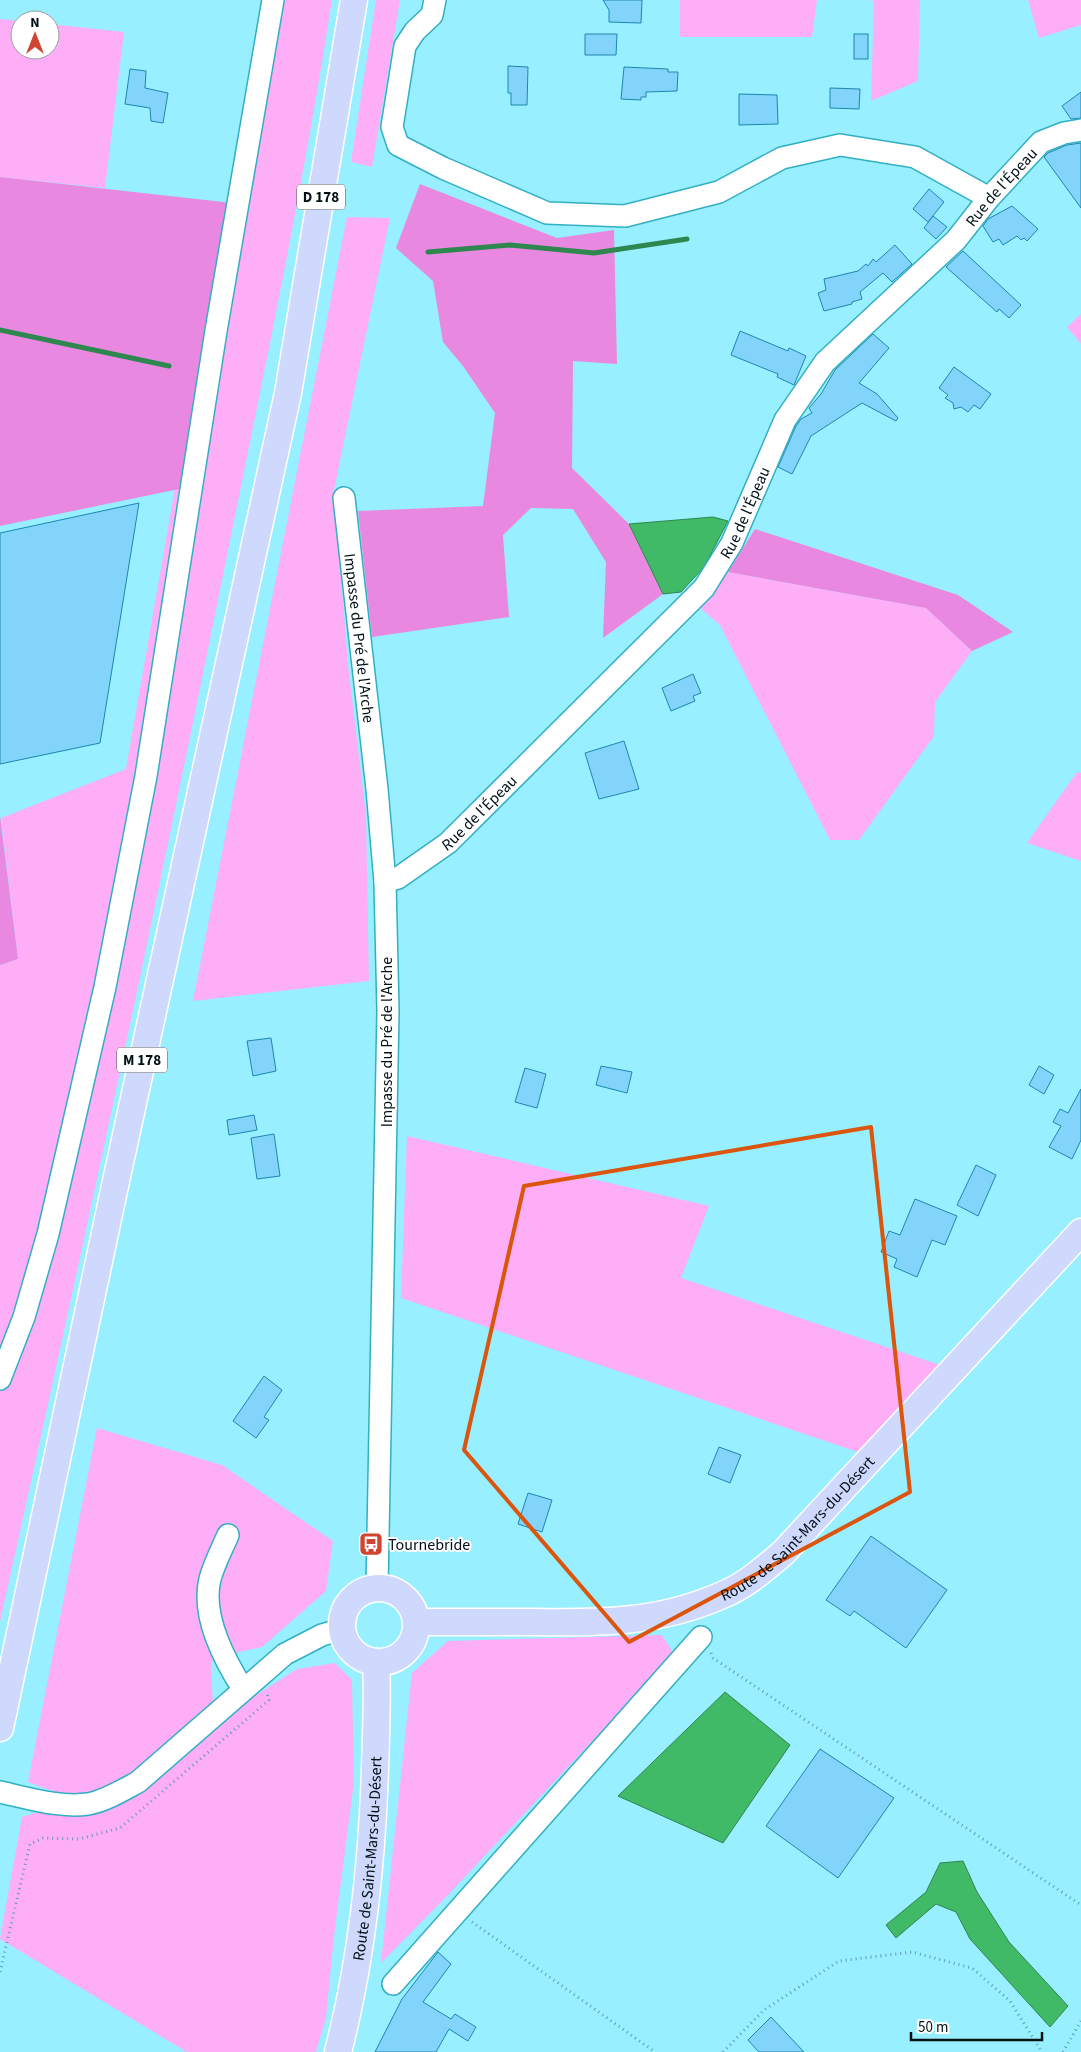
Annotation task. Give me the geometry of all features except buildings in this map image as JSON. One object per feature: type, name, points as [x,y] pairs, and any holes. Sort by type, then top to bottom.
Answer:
[{"type":"main road","name":"D 178","points":[[288,393],[354,0]]},
{"type":"main road","name":"M 178","points":[[0,1728],[120,1161],[288,393]]},
{"type":"main road","name":"Route de Saint-Mars-du-Désert","points":[[416,1622],[594,1622],[646,1619],[685,1610],[722,1596],[756,1576],[782,1554],[1081,1232]]},
{"type":"main road","points":[[377,1588],[389,1589],[404,1597],[414,1611],[416,1622],[415,1635],[410,1646],[401,1656],[389,1661],[376,1662],[364,1659],[353,1652],[345,1641],[342,1629],[342,1617],[347,1606],[355,1596],[365,1590],[377,1588]]},
{"type":"main road","name":"Route de Saint-Mars-du-Désert","points":[[338,2052],[348,2015],[361,1936],[373,1841],[376,1662]]},
{"type":"street","points":[[1,1372],[24,1317],[48,1234],[105,987],[146,776],[216,331],[273,0]]},
{"type":"street","points":[[435,0],[432,15],[414,31],[405,46],[392,127],[398,144],[443,168],[547,213],[625,216],[720,192],[782,158],[840,144],[915,156],[989,198]]},
{"type":"street","name":"Rue de l'Épeau","points":[[385,882],[398,878],[448,843],[704,588],[732,543],[785,420],[826,362],[956,240],[989,198],[1041,142],[1064,133],[1081,130]]},
{"type":"street","name":"Impasse du Pré de l'Arche","points":[[344,498],[377,790],[385,882],[388,1011],[377,1588]]},
{"type":"street","points":[[228,1535],[210,1580],[210,1614],[227,1663],[243,1689]]},
{"type":"street","points":[[0,1792],[64,1804],[89,1804],[138,1782],[285,1654],[322,1635],[342,1629]]},
{"type":"street","points":[[394,1984],[701,1637]]},
{"type":"path","points":[[701,1637],[713,1658],[1081,1905]]},
{"type":"path","points":[[0,1972],[30,1844]]},
{"type":"path","points":[[457,1912],[654,2052]]},
{"type":"path","points":[[723,2052],[764,2010],[839,1961],[912,1952],[972,1968],[1010,2001],[1042,2052]]},
{"type":"path","points":[[1063,2052],[1081,2021]]},
{"type":"highlighted area","points":[[871,1127],[910,1492],[629,1642],[464,1450],[524,1186]]},
{"type":"shaded area","points":[[261,0],[332,0],[294,218],[196,710],[114,1101],[0,1622],[0,965],[18,959],[1,818],[126,769],[175,488],[184,488]]},
{"type":"shaded area","points":[[376,0],[400,0],[372,167],[351,162]]},
{"type":"shaded area","points":[[680,0],[817,0],[812,37],[680,37]]},
{"type":"shaded area","points":[[869,0],[920,0],[918,81],[871,101],[874,1]]},
{"type":"shaded area","points":[[1028,0],[1081,0],[1081,25],[1039,38]]},
{"type":"shaded area","points":[[0,19],[10,20],[10,60],[60,60],[60,25],[124,32],[105,188],[0,177]]},
{"type":"shaded area","points":[[0,177],[232,203],[184,488],[0,526]]},
{"type":"shaded area","points":[[420,184],[557,238],[614,230],[617,364],[573,361],[572,468],[629,524],[663,594],[603,638],[606,562],[573,509],[531,508],[503,535],[509,617],[372,637],[358,511],[483,506],[495,413],[463,366],[443,342],[433,281],[396,248]]},
{"type":"shaded area","points":[[347,217],[390,218],[334,490],[348,665],[366,816],[369,981],[193,1001]]},
{"type":"shaded area","points":[[1081,314],[1081,344],[1067,327]]},
{"type":"shaded area","points":[[713,517],[728,521],[704,567],[681,592],[663,594],[629,524]]},
{"type":"shaded area","points":[[755,529],[958,595],[1013,632],[972,651],[926,608],[728,572]]},
{"type":"shaded area","points":[[728,572],[926,608],[972,651],[935,702],[934,736],[859,840],[830,840],[720,625],[699,607]]},
{"type":"shaded area","points":[[1077,772],[1081,773],[1081,861],[1027,843]]},
{"type":"shaded area","points":[[0,816],[18,959],[0,965]]},
{"type":"shaded area","points":[[407,1136],[709,1206],[681,1278],[940,1365],[861,1453],[401,1298]]},
{"type":"shaded area","points":[[97,1428],[222,1465],[333,1541],[326,1591],[262,1647],[235,1653],[211,1662],[213,1704],[186,1730],[154,1759],[119,1783],[101,1791],[68,1794],[28,1782]]},
{"type":"shaded area","points":[[662,1635],[674,1654],[447,1896],[381,1963],[412,1673],[448,1641]]},
{"type":"shaded area","points":[[335,1663],[352,1680],[354,1782],[334,1936],[326,2018],[316,2052],[187,2052],[0,1939],[22,1817],[42,1811],[68,1815],[297,1669]]},
{"type":"shaded area","points":[[725,1692],[790,1745],[723,1843],[618,1796]]},
{"type":"shaded area","points":[[963,1861],[977,1892],[1009,1942],[1068,2006],[1050,2027],[970,1939],[956,1912],[936,1904],[896,1938],[886,1925],[926,1892],[940,1863]]},
{"type":"waterway","points":[[428,252],[510,245],[594,253],[687,239]]},
{"type":"waterway","points":[[0,330],[169,366]]},
{"type":"place","name":"Tournebride","points":[[371,1544]]}]
